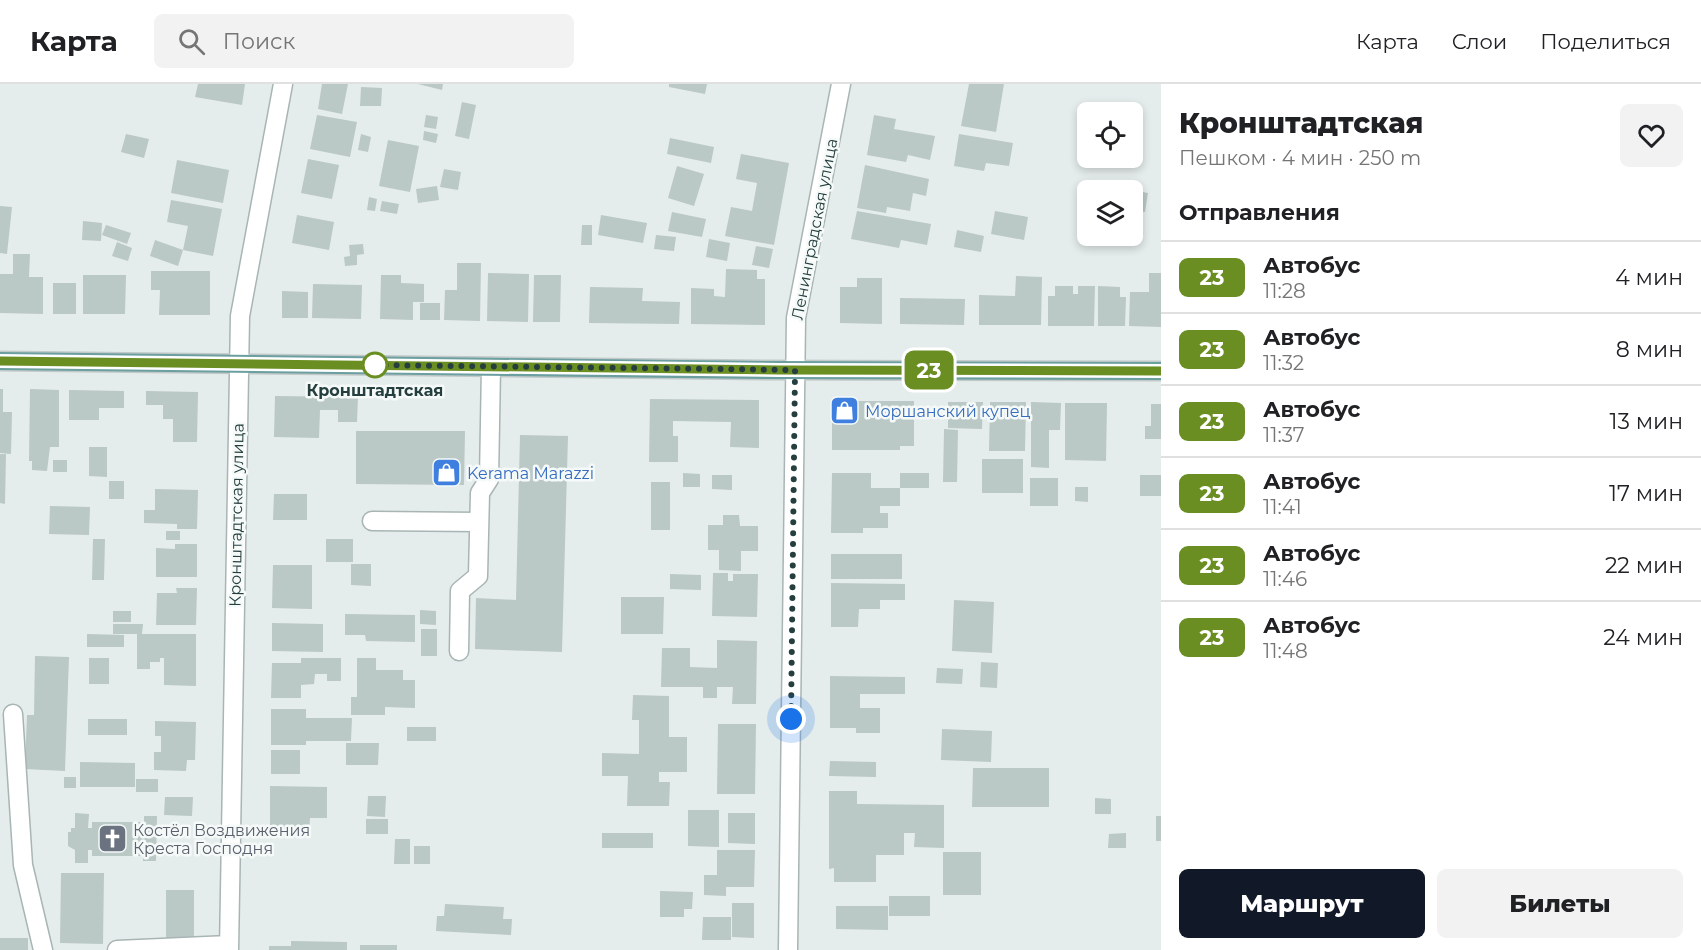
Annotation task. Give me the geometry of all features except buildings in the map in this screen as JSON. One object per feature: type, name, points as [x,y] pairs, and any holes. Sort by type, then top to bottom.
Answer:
[{"type":"main road","points":[[0,360],[795,370],[1161,371]]},
{"type":"street","name":"Кронштадтская улица","points":[[229,947],[240,316],[283,84]]},
{"type":"street","name":"Ленинградская улица","points":[[788,950],[796,318],[842,84]]},
{"type":"street","points":[[459,651],[460,591],[478,576],[480,493],[489,479],[491,367]]},
{"type":"street","points":[[372,521],[479,522]]},
{"type":"street","points":[[13,714],[24,865],[44,950]]},
{"type":"street","points":[[117,950],[229,947]]},
{"type":"bus line","name":"23","points":[[0,361],[780,370],[1161,371]]},
{"type":"place","name":"Кронштадтская","points":[[375,365]]},
{"type":"place","name":"Моршанский купец","points":[[844,411]]},
{"type":"place","name":"Kerama Marazzi","points":[[446,473]]},
{"type":"place","name":"Костёл Воздвижения Креста Господня","points":[[112,839]]},
{"type":"route","points":[[375,365],[795,370],[791,719]]}]
